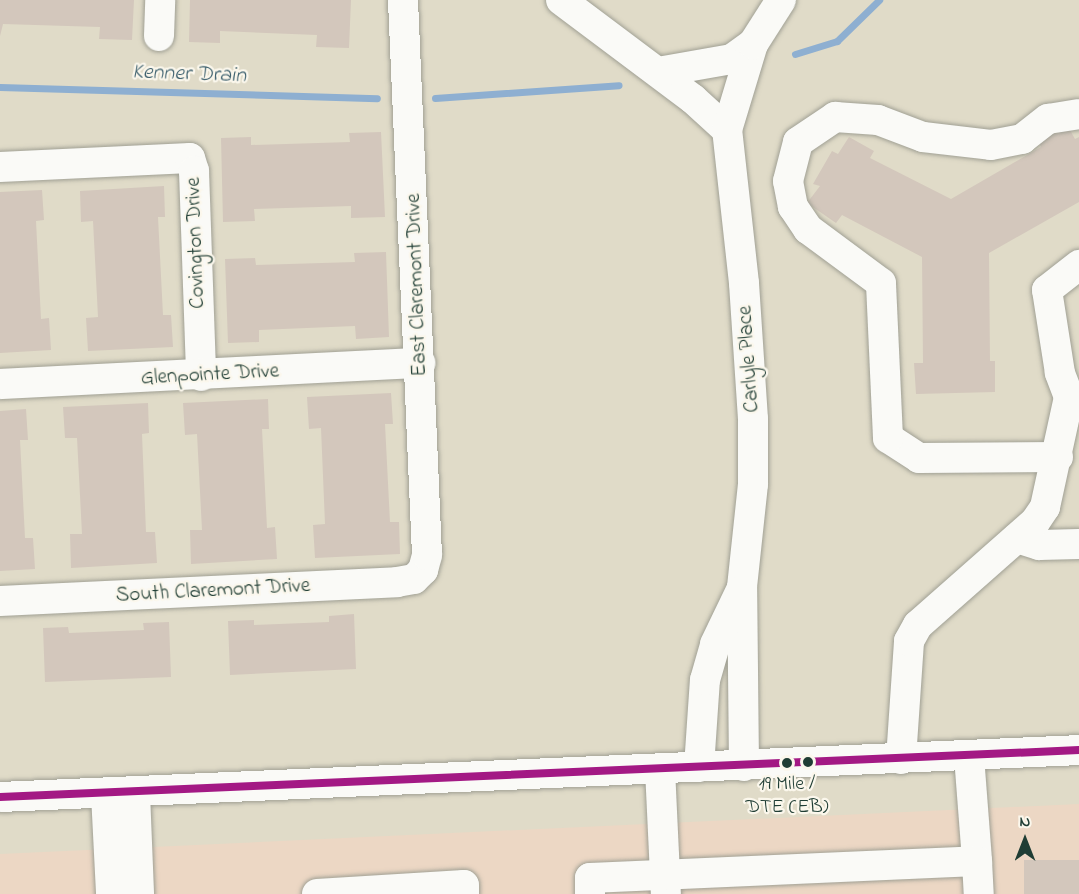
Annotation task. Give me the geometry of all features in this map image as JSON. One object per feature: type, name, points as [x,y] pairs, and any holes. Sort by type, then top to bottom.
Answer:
[{"type":"street","points":[[159,36],[160,0]]},
{"type":"street","name":"East Claremont Drive","points":[[403,0],[428,555],[423,570]]},
{"type":"street","points":[[561,0],[658,72],[727,130]]},
{"type":"street","name":"Carlyle Place","points":[[744,766],[742,587],[753,484],[753,419],[744,283],[727,130],[753,44],[781,0]]},
{"type":"street","name":"Carlyle Place","points":[[658,72],[732,59],[753,44]]},
{"type":"street","points":[[1058,457],[919,458],[888,438],[881,283],[808,229],[793,207],[788,181],[798,142],[835,117],[878,120],[923,137],[991,145],[1022,139],[1048,119],[1079,114]]},
{"type":"street","name":"Covington Drive","points":[[0,167],[190,158],[194,171],[201,376]]},
{"type":"street","points":[[901,759],[909,641],[918,625],[1035,522],[1045,507],[1070,397],[1069,373],[1047,290],[1079,265]]},
{"type":"street","name":"Glenpointe Drive","points":[[0,384],[201,376],[420,363]]},
{"type":"street","points":[[1017,538],[1039,545],[1079,544]]},
{"type":"street","name":"South Claremont Drive","points":[[0,601],[397,582],[414,579],[423,570]]},
{"type":"street","name":"Carlyle Place","points":[[699,767],[705,680],[715,644],[742,587]]},
{"type":"street","points":[[0,797],[1079,750]]},
{"type":"street","points":[[969,756],[979,894]]},
{"type":"street","points":[[660,769],[665,884]]},
{"type":"street","points":[[111,894],[121,793]]},
{"type":"street","points":[[121,793],[139,894]]},
{"type":"street","points":[[590,894],[590,879],[665,884],[977,861]]},
{"type":"street","points":[[317,894],[464,885],[464,894]]},
{"type":"shaded area","points":[[1079,804],[1079,894],[0,894],[0,854]]},
{"type":"building","points":[[0,0],[134,0],[132,40],[99,39],[100,27],[3,24],[0,36]]},
{"type":"building","points":[[190,0],[351,0],[349,48],[316,47],[317,35],[220,31],[220,43],[189,42]]},
{"type":"building","points":[[1066,123],[1075,139],[1079,137],[1079,202],[989,253],[990,361],[995,361],[995,392],[916,394],[914,363],[923,363],[922,257],[842,215],[836,223],[807,203],[820,186],[813,184],[832,151],[838,154],[849,137],[874,151],[870,158],[951,199],[1041,147],[1038,139]]},
{"type":"building","points":[[381,132],[385,217],[351,218],[351,206],[254,209],[255,221],[223,222],[221,138],[251,137],[251,145],[350,142],[349,133]]},
{"type":"building","points":[[164,186],[165,217],[158,217],[163,315],[171,315],[173,347],[88,351],[86,318],[98,317],[93,221],[81,222],[80,191]]},
{"type":"building","points":[[42,190],[44,220],[36,221],[41,319],[49,318],[51,350],[0,353],[0,192]]},
{"type":"building","points":[[386,252],[389,337],[356,339],[355,326],[259,330],[259,342],[228,343],[225,259],[255,258],[256,265],[355,262],[354,253]]},
{"type":"building","points":[[391,393],[393,424],[385,424],[390,522],[399,522],[400,554],[315,558],[313,525],[325,524],[321,428],[309,429],[307,397]]},
{"type":"building","points":[[268,399],[269,429],[262,429],[267,528],[275,527],[277,559],[191,564],[190,530],[202,530],[197,434],[185,435],[183,403]]},
{"type":"building","points":[[148,403],[149,433],[142,434],[146,532],[155,532],[157,563],[71,568],[70,534],[82,534],[77,438],[65,438],[63,407]]},
{"type":"building","points":[[26,409],[28,440],[20,440],[25,538],[33,538],[35,569],[0,571],[0,411]]},
{"type":"building","points":[[354,614],[356,669],[230,675],[228,621],[254,620],[254,625],[329,622],[329,616]]},
{"type":"building","points":[[169,622],[171,677],[45,682],[43,628],[68,627],[69,633],[144,630],[143,623]]},
{"type":"building","points":[[1024,860],[1079,860],[1079,894],[1024,894]]},
{"type":"waterway","name":"Kenner Drain","points":[[795,54],[837,41],[879,0]]},
{"type":"waterway","name":"Kenner Drain","points":[[435,98],[619,85]]},
{"type":"waterway","name":"Kenner Drain","points":[[0,87],[377,98]]},
{"type":"transit line","points":[[0,797],[1079,750]]},
{"type":"place","name":"19 Mile / DTE (EB)","points":[[787,763]]}]
